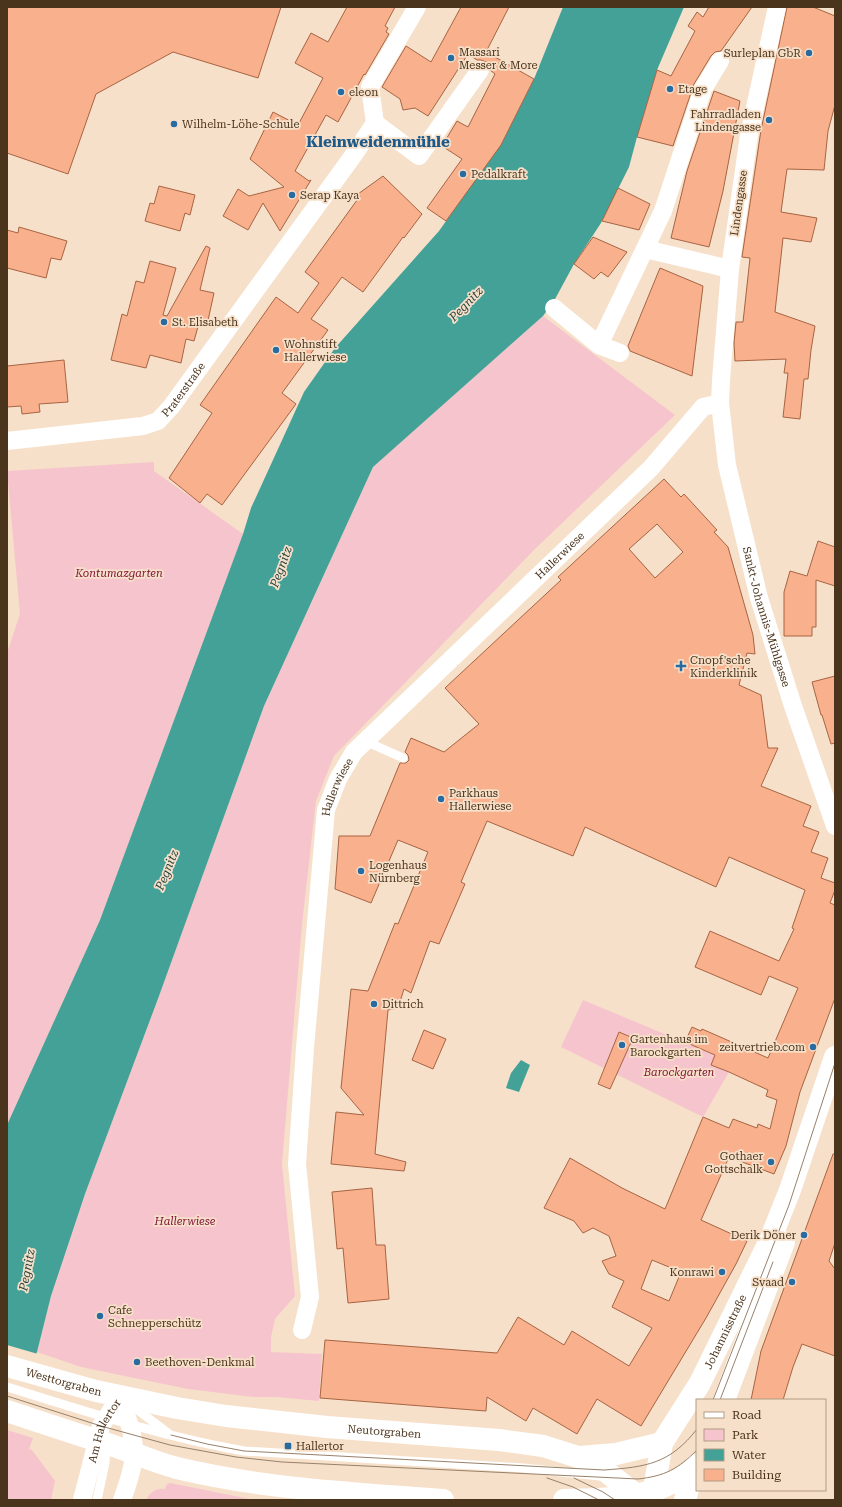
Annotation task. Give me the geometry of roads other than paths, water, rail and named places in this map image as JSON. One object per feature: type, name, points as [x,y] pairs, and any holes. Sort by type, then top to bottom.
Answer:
[{"type":"main road","name":"Johannisstraße","points":[[646,1496],[662,1443],[700,1383],[771,1238],[790,1190],[835,1057]]},
{"type":"main road","name":"Johannisstraße","points":[[724,1399],[792,1220],[835,1096]]},
{"type":"main road","name":"Westtorgraben","points":[[7,1366],[50,1389],[120,1397]]},
{"type":"main road","name":"Neutorgraben","points":[[120,1397],[177,1408],[257,1420],[529,1443],[552,1448],[578,1457],[604,1470],[646,1496]]},
{"type":"main road","points":[[7,1411],[39,1421],[101,1428],[134,1454],[176,1467],[262,1484],[292,1488],[442,1500]]},
{"type":"main road","points":[[578,1457],[616,1454],[662,1443]]},
{"type":"main road","points":[[564,1500],[646,1496],[676,1482],[696,1467]]},
{"type":"main road","points":[[686,1500],[696,1467]]},
{"type":"street","points":[[417,7],[370,86],[374,123],[419,156],[480,70]]},
{"type":"street","name":"Lindengasse","points":[[720,403],[720,380],[730,268],[749,135],[777,7]]},
{"type":"street","points":[[599,345],[663,211],[703,89],[720,61]]},
{"type":"street","name":"Praterstraße","points":[[7,441],[143,426],[158,421],[172,407],[283,254],[355,153],[374,123]]},
{"type":"street","points":[[645,248],[730,268]]},
{"type":"street","points":[[554,308],[599,345],[620,353]]},
{"type":"street","name":"Hallerwiese","points":[[302,1330],[310,1297],[297,1164],[304,1048],[326,810],[338,779],[354,752],[652,468],[703,407],[720,403]]},
{"type":"street","name":"Sankt-Johannis-Mühlgasse","points":[[720,403],[727,465],[759,598],[792,706],[835,826]]},
{"type":"street","name":"Am Hallertor","points":[[120,1397],[129,1425],[134,1454],[131,1473],[122,1500]]},
{"type":"street","name":"Am Hallertor","points":[[82,1500],[101,1428],[120,1397]]},
{"type":"lane","points":[[365,741],[403,758]]},
{"type":"lane","points":[[7,1387],[50,1389],[101,1428],[129,1425],[207,1444],[244,1450],[523,1468],[615,1477]]},
{"type":"lane","points":[[120,1397],[171,1435]]},
{"type":"lane","name":"Am Hallertor","points":[[97,1500],[103,1478],[101,1428]]},
{"type":"water","name":"Pegnitz","points":[[563,7],[684,7],[657,70],[629,167],[601,223],[574,264],[554,301],[543,316],[373,467],[264,706],[159,996],[85,1194],[51,1296],[37,1352],[7,1424],[7,1125],[100,920],[243,534],[251,508],[304,392],[335,348],[439,231],[498,148],[534,79]]},
{"type":"water","points":[[521,1060],[530,1065],[519,1092],[506,1088],[511,1073]]},
{"type":"tram line","points":[[713,1399],[789,1205],[835,1063]]},
{"type":"tram line","points":[[720,1399],[773,1262]]},
{"type":"tram line","points":[[7,1396],[101,1426],[170,1445],[236,1457],[282,1462],[638,1479],[664,1474],[684,1462],[696,1451]]},
{"type":"tram line","points":[[171,1435],[244,1451],[604,1470],[632,1467],[656,1462],[677,1450],[696,1430]]},
{"type":"tram line","points":[[547,1478],[573,1487],[599,1500]]},
{"type":"tram line","points":[[574,1478],[603,1492],[615,1500]]},
{"type":"place","name":"Surleplan GbR","points":[[809,53]]},
{"type":"place","name":"Massari Messer & More","points":[[451,58]]},
{"type":"place","name":"Etage","points":[[670,89]]},
{"type":"place","name":"eleon","points":[[341,92]]},
{"type":"place","name":"Fahrradladen Lindengasse","points":[[769,120]]},
{"type":"place","name":"Wilhelm-Löhe-Schule","points":[[174,124]]},
{"type":"place","name":"Pedalkraft","points":[[463,174]]},
{"type":"place","name":"Serap Kaya","points":[[292,195]]},
{"type":"place","name":"St. Elisabeth","points":[[164,322]]},
{"type":"place","name":"Wohnstift Hallerwiese","points":[[276,350]]},
{"type":"place","name":"Cnopf'sche Kinderklinik","points":[[681,666]]},
{"type":"place","name":"Parkhaus Hallerwiese","points":[[441,799]]},
{"type":"place","name":"Logenhaus Nürnberg","points":[[361,871]]},
{"type":"place","name":"Dittrich","points":[[374,1004]]},
{"type":"place","name":"Gartenhaus im Barockgarten","points":[[622,1045]]},
{"type":"place","name":"zeitvertrieb.com","points":[[813,1047]]},
{"type":"place","name":"Gothaer Gottschalk","points":[[771,1162]]},
{"type":"place","name":"Derik Döner","points":[[804,1235]]},
{"type":"place","name":"Konrawi","points":[[722,1272]]},
{"type":"place","name":"Svaad","points":[[792,1282]]},
{"type":"place","name":"Cafe Schnepperschütz","points":[[100,1316]]},
{"type":"place","name":"Beethoven-Denkmal","points":[[137,1362]]},
{"type":"place","name":"Hallertor","points":[[288,1446]]},
{"type":"district","name":"Kleinweidenmühle","points":[[378,142]]},
{"type":"park label","name":"Kontumazgarten","points":[[119,573]]},
{"type":"park label","name":"Barockgarten","points":[[679,1072]]}]
